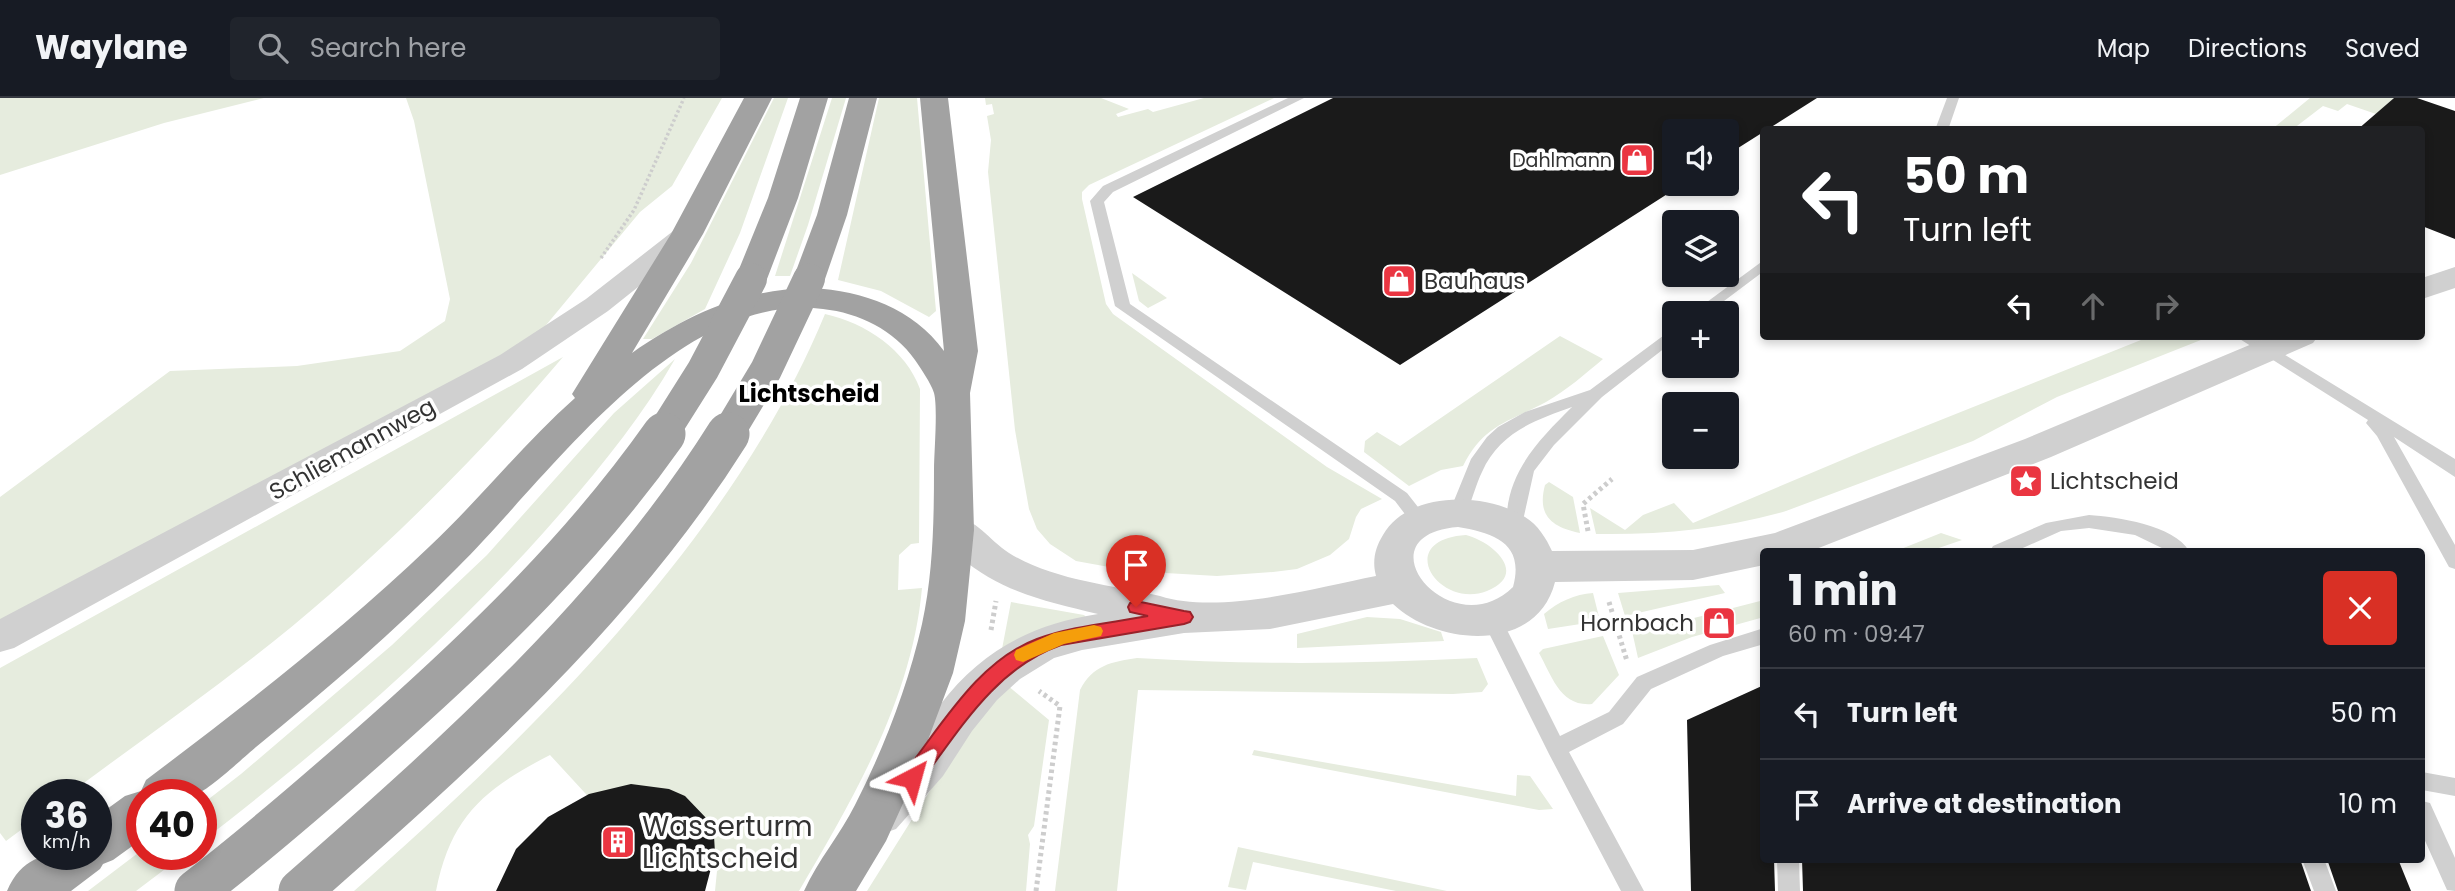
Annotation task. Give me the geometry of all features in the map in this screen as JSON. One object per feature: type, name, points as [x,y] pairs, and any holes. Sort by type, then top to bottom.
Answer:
[{"type":"highway","points":[[562,432],[594,387],[687,234],[758,98]]},
{"type":"highway","points":[[196,891],[289,816],[394,724],[522,604],[607,509],[670,424],[722,339],[751,279],[783,198],[814,98]]},
{"type":"highway","points":[[300,891],[389,813],[509,699],[600,603],[675,513],[760,382],[809,279],[832,215],[863,98]]},
{"type":"highway","points":[[829,891],[869,826],[908,739],[944,621],[954,530],[952,393],[961,351],[937,100]]},
{"type":"highway","points":[[181,779],[366,629],[443,558],[562,432],[605,391],[704,323],[728,312],[770,300],[812,297],[833,299],[880,313],[917,340],[952,393]]},
{"type":"highway","points":[[32,891],[61,870]]},
{"type":"street","name":"Schliemannweg","points":[[0,637],[512,362],[597,305],[687,234]]},
{"type":"street","points":[[2425,288],[2455,276]]},
{"type":"street","points":[[1776,548],[1856,520],[2038,448],[2270,341]]},
{"type":"street","points":[[1439,517],[1485,517],[1514,529],[1528,545],[1538,566],[1535,589],[1519,608],[1492,619],[1468,620],[1443,615],[1422,605],[1401,587],[1395,572],[1394,554],[1400,537],[1439,517]]},
{"type":"street","points":[[954,530],[994,563],[1036,584],[1184,617]]},
{"type":"street","points":[[1538,566],[1612,568],[1693,565],[1760,551]]},
{"type":"street","points":[[869,826],[927,762],[956,718],[981,687],[1016,659],[1040,645],[1060,638],[1184,617],[1270,613],[1401,587]]},
{"type":"lane","points":[[1298,98],[1108,188],[1097,201],[1123,306],[1401,498],[1439,517],[1485,450],[1501,435],[1516,424],[1596,393]]},
{"type":"lane","points":[[1942,126],[1953,98]]},
{"type":"lane","points":[[1715,301],[1760,267]]},
{"type":"lane","points":[[2270,341],[2362,410],[2451,464],[2455,471]]},
{"type":"lane","points":[[1514,529],[1516,506],[1526,470],[1548,441],[1596,393],[1662,342]]},
{"type":"lane","points":[[2362,410],[2384,433],[2455,562]]},
{"type":"lane","points":[[2006,548],[2060,524],[2085,521],[2116,524],[2144,532],[2174,548]]},
{"type":"lane","points":[[1492,619],[1556,748],[1633,891]]},
{"type":"lane","points":[[1556,748],[1616,718],[1644,683],[1717,650],[1760,637]]},
{"type":"lane","points":[[2425,782],[2455,787]]},
{"type":"lane","points":[[2425,817],[2455,883]]},
{"type":"lane","points":[[1788,863],[1789,891]]},
{"type":"lane","points":[[2314,863],[2325,891]]},
{"type":"path","points":[[619,235],[634,210],[684,98]]},
{"type":"path","points":[[1590,538],[1583,504],[1612,479]]},
{"type":"path","points":[[1606,595],[1617,627]]},
{"type":"path","points":[[1030,684],[1060,706],[1036,891]]},
{"type":"shaded area","points":[[0,98],[264,98],[164,123],[0,175]]},
{"type":"shaded area","points":[[406,98],[722,98],[672,186],[640,212],[537,336],[0,627],[0,497],[170,371],[297,366],[400,351],[445,321],[450,299],[414,121]]},
{"type":"shaded area","points":[[774,98],[788,98],[740,233],[705,309],[652,339],[643,339],[691,263]]},
{"type":"shaded area","points":[[832,98],[846,98],[808,225],[790,276],[775,276]]},
{"type":"shaded area","points":[[879,98],[917,98],[936,311],[929,317],[881,291],[838,280]]},
{"type":"shaded area","points":[[985,98],[1101,98],[1129,109],[1116,114],[1118,117],[1148,109],[1153,112],[1204,98],[1274,98],[1089,185],[1082,192],[1082,199],[1106,304],[1113,314],[1327,467],[1382,499],[1361,509],[1349,539],[1330,555],[1297,569],[1273,572],[1217,576],[1131,571],[1076,561],[1050,544],[1037,529],[1029,509],[1015,430],[988,172],[991,140],[987,116],[994,114],[992,104],[986,105]]},
{"type":"shaded area","points":[[2310,98],[2394,98],[2376,114],[2347,104],[2338,111],[2323,106],[2297,126],[2276,126]]},
{"type":"shaded area","points":[[1132,273],[1167,298],[1148,308],[1139,301]]},
{"type":"shaded area","points":[[825,314],[855,324],[883,340],[905,362],[920,389],[919,543],[911,544],[899,555],[898,590],[922,588],[916,629],[893,708],[840,820],[799,891],[715,891],[718,861],[685,843],[608,818],[550,755],[506,780],[474,808],[451,843],[436,891],[354,891],[490,766],[557,698],[622,627],[683,553],[738,476],[786,397]]},
{"type":"shaded area","points":[[1560,336],[1603,359],[1554,397],[1498,426],[1480,441],[1463,466],[1441,470],[1409,486],[1364,452],[1365,441],[1377,432],[1400,446]]},
{"type":"shaded area","points":[[2141,340],[2201,340],[2057,397],[1973,441],[1786,511],[1692,530],[1596,534],[1590,508],[1625,530],[1643,515],[1674,503],[1693,523],[1873,447]]},
{"type":"shaded area","points":[[563,357],[508,420],[391,539],[298,622],[234,672],[89,779],[21,779],[21,830],[6,841],[0,833],[0,668]]},
{"type":"shaded area","points":[[675,359],[614,449],[562,512],[505,574],[380,695],[217,829],[217,793],[392,645],[487,555],[614,413]]},
{"type":"shaded area","points":[[1549,482],[1573,497],[1580,533],[1554,523],[1545,512],[1543,495],[1545,485]]},
{"type":"shaded area","points":[[1941,533],[1962,540],[1939,548],[1904,548]]},
{"type":"shaded area","points":[[1466,535],[1496,551],[1506,568],[1505,576],[1499,584],[1487,591],[1469,594],[1453,591],[1440,583],[1431,572],[1427,560],[1431,549],[1444,540]]},
{"type":"shaded area","points":[[1719,585],[1725,593],[1625,616],[1618,593]]},
{"type":"shaded area","points":[[1593,593],[1600,621],[1548,629],[1544,614],[1567,599]]},
{"type":"shaded area","points":[[1760,601],[1760,618],[1692,637],[1638,658],[1632,631],[1659,627]]},
{"type":"shaded area","points":[[1011,602],[1084,615],[1086,617],[1002,649]]},
{"type":"shaded area","points":[[1367,617],[1400,619],[1441,632],[1444,641],[1297,648],[1297,634]]},
{"type":"shaded area","points":[[1603,636],[1619,675],[1592,704],[1572,701],[1558,688],[1539,653],[1543,649]]},
{"type":"shaded area","points":[[1137,658],[1307,663],[1477,658],[1488,684],[1482,692],[1453,694],[1138,690],[1117,891],[1055,891],[1080,690],[1091,675],[1104,666]]},
{"type":"shaded area","points":[[1007,685],[1049,720],[1034,826],[1028,835],[1030,844],[1026,891],[867,891],[965,735]]},
{"type":"shaded area","points":[[1254,750],[1516,796],[1517,775],[1530,776],[1553,809],[1539,810],[1252,755]]},
{"type":"shaded area","points":[[1238,847],[1447,891],[1396,891],[1253,862],[1246,890],[1228,887]]},
{"type":"shaded area","points":[[126,862],[126,870],[164,870],[136,891],[88,891]]},
{"type":"building","name":"Bauhaus","points":[[1333,98],[1817,98],[1773,126],[1760,126],[1760,134],[1739,147],[1739,119],[1662,119],[1662,196],[1664,196],[1400,365],[1133,197]]},
{"type":"building","points":[[2394,98],[2417,98],[2455,111],[2455,239],[2425,227],[2425,126],[2362,126]]},
{"type":"building","points":[[1760,687],[1760,863],[1774,863],[1775,891],[1691,891],[1687,720]]},
{"type":"building","name":"Wasserturm Lichtscheid","points":[[631,784],[669,789],[685,796],[708,820],[714,836],[715,853],[705,891],[496,891],[516,849],[548,817],[589,794]]},
{"type":"building","points":[[1802,863],[2301,863],[2311,891],[1803,891]]},
{"type":"building","points":[[2328,863],[2400,863],[2411,891],[2338,891]]},
{"type":"slow traffic","points":[[1023,655],[1060,638],[1094,631]]},
{"type":"place","name":"Dahlmann","points":[[1637,160]]},
{"type":"place","name":"Bauhaus","points":[[1399,281]]},
{"type":"place","name":"Lichtscheid","points":[[2026,481]]},
{"type":"place","name":"Hornbach","points":[[1719,623]]},
{"type":"place","name":"Wasserturm Lichtscheid","points":[[618,842]]},
{"type":"district","name":"Lichtscheid","points":[[809,393]]},
{"type":"route","points":[[912,778],[927,762],[956,718],[981,687],[1016,659],[1040,645],[1060,638],[1184,617],[1136,607]]}]
